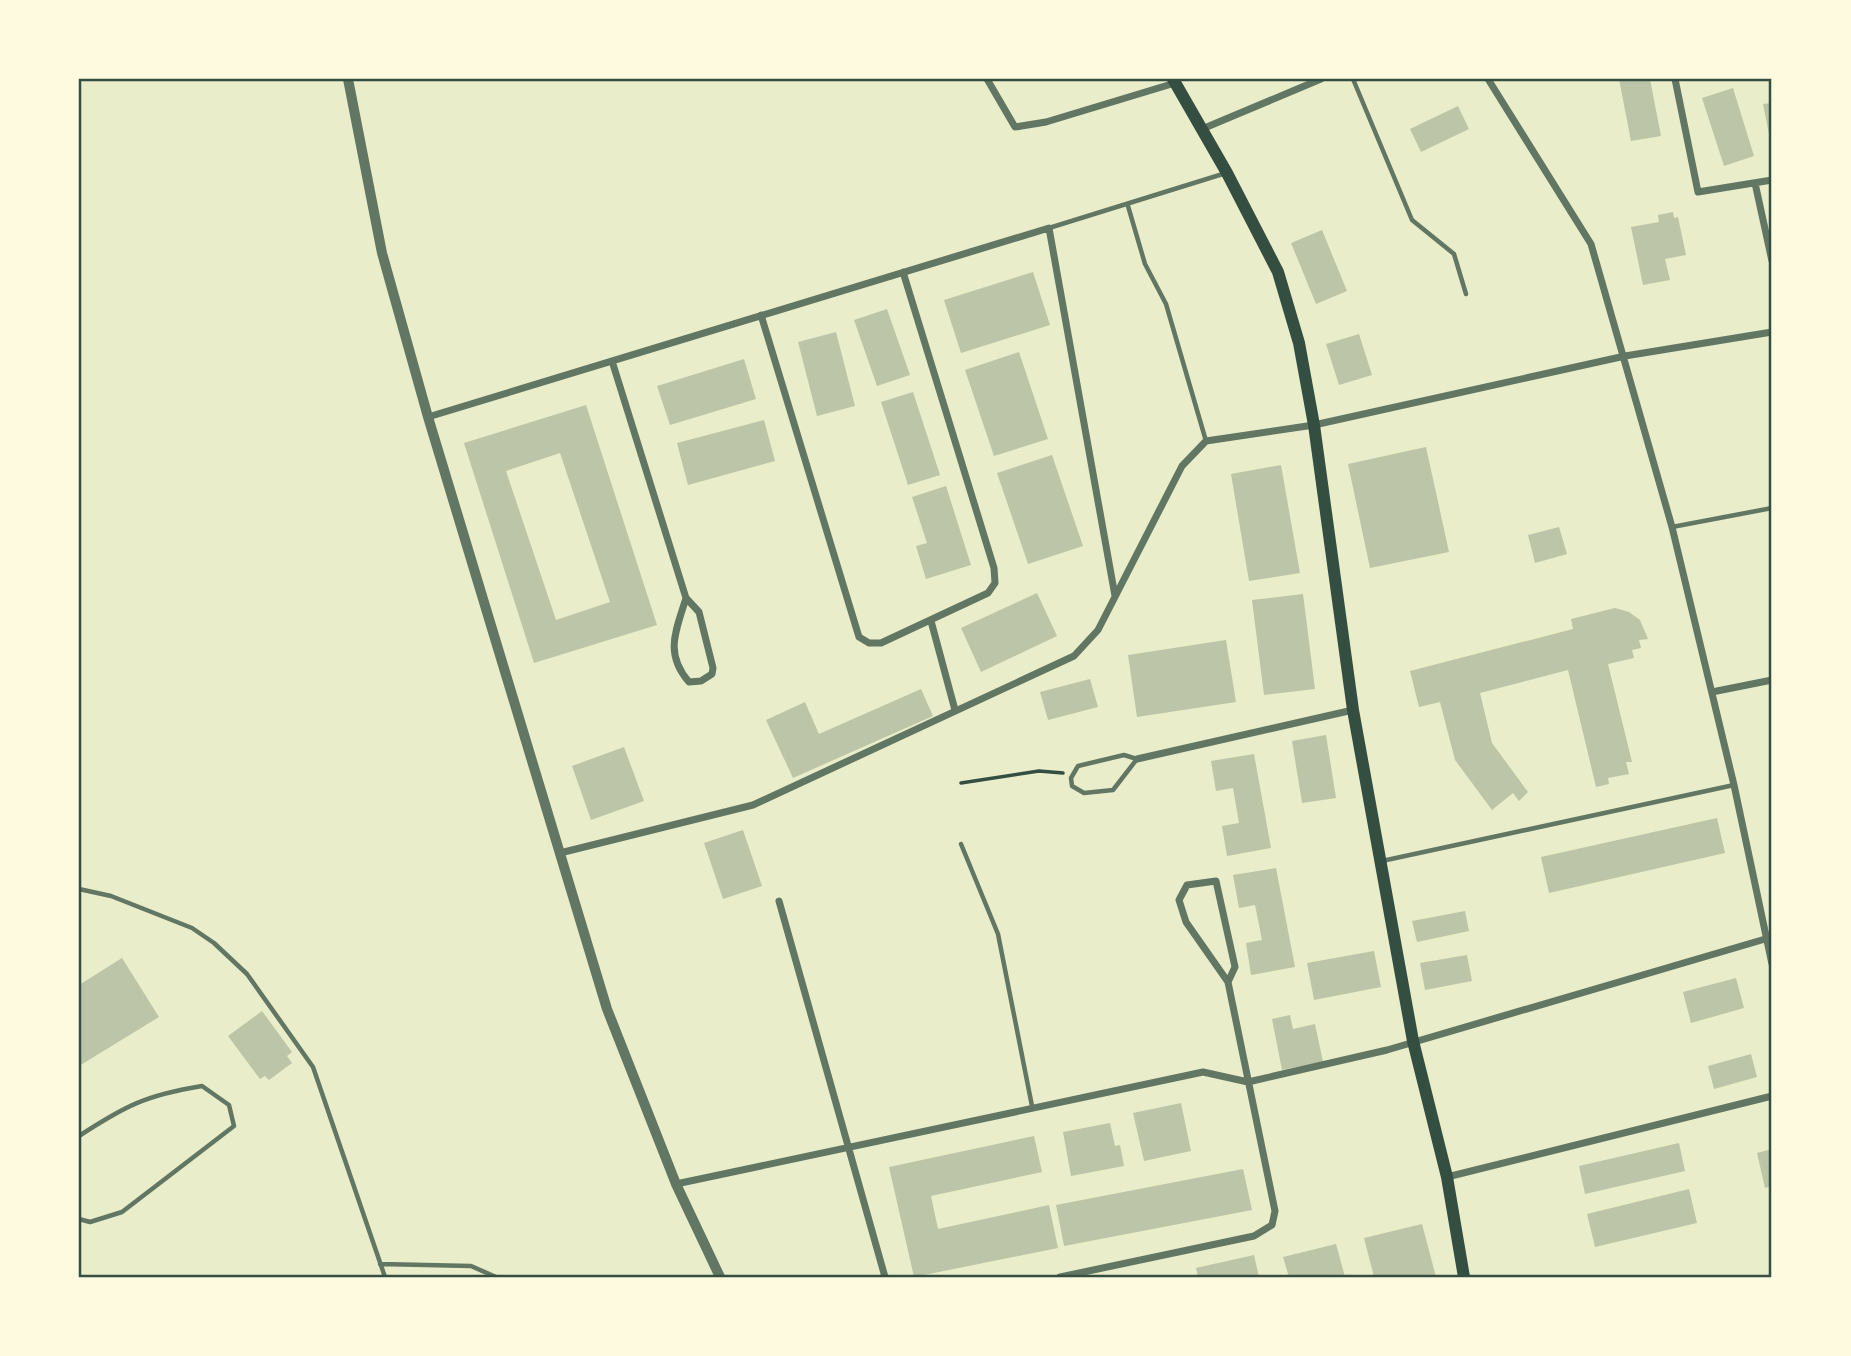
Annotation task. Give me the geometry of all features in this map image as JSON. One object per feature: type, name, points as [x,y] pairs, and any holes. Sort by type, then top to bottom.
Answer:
[{"type":"main road","points":[[1174,81],[1227,173],[1278,272],[1299,343],[1314,425],[1353,710],[1412,1041],[1447,1177],[1464,1277]]},
{"type":"street","points":[[349,79],[382,253],[428,418],[607,1009],[676,1184],[720,1277]]},
{"type":"street","points":[[987,79],[1015,127],[1046,122],[1174,81]]},
{"type":"street","points":[[1201,130],[1321,79]]},
{"type":"street","points":[[1488,79],[1591,244],[1672,527],[1769,937],[1772,964]]},
{"type":"street","points":[[1675,79],[1698,192],[1772,180]]},
{"type":"street","points":[[1755,183],[1772,261]]},
{"type":"street","points":[[428,418],[1049,228],[1115,597]]},
{"type":"street","points":[[761,315],[859,637],[869,643],[881,643],[988,593],[995,583],[994,568],[903,272]]},
{"type":"street","points":[[560,853],[753,805],[955,710],[1036,676],[1074,656],[1098,630],[1182,466],[1206,441],[1314,425],[1625,356],[1772,332]]},
{"type":"street","points":[[611,361],[686,598],[699,612],[713,668],[712,674],[701,681],[689,682],[677,668],[673,644],[686,598]]},
{"type":"street","points":[[931,621],[955,710]]},
{"type":"street","points":[[1712,692],[1772,680]]},
{"type":"street","points":[[1137,759],[1353,710]]},
{"type":"street","points":[[1060,1277],[1265,1232],[1272,1225],[1275,1211],[1227,982],[1186,922],[1179,900],[1187,884],[1216,881],[1235,967],[1227,982]]},
{"type":"street","points":[[779,901],[885,1277]]},
{"type":"street","points":[[676,1184],[1032,1106],[1203,1072],[1248,1082],[1387,1051],[1412,1041],[1769,937]]},
{"type":"street","points":[[1447,1177],[1772,1096]]},
{"type":"lane","points":[[1353,79],[1412,220],[1454,254],[1466,294]]},
{"type":"lane","points":[[1049,228],[1128,206],[1227,173]]},
{"type":"lane","points":[[1128,206],[1145,264],[1166,304],[1206,441]]},
{"type":"lane","points":[[1672,527],[1772,508]]},
{"type":"lane","points":[[1124,755],[1137,759],[1114,790],[1084,793],[1072,786],[1073,773],[1078,766],[1124,755]]},
{"type":"lane","points":[[1381,861],[1734,785]]},
{"type":"lane","points":[[961,844],[998,934],[1032,1106]]},
{"type":"lane","points":[[79,889],[111,896],[192,928],[214,943],[247,974],[313,1067],[385,1277]]},
{"type":"lane","points":[[79,1136],[127,1105],[165,1091],[202,1086],[229,1105],[234,1126],[122,1212],[90,1222],[79,1219]]},
{"type":"lane","points":[[380,1264],[471,1266],[496,1277]]},
{"type":"path","points":[[961,783],[1038,771],[1073,773]]},
{"type":"building","points":[[1619,79],[1650,79],[1661,136],[1631,141]]},
{"type":"building","points":[[1733,88],[1754,156],[1724,166],[1702,98]]},
{"type":"building","points":[[1772,103],[1772,144],[1771,144],[1763,104]]},
{"type":"building","points":[[1458,106],[1469,129],[1421,152],[1410,129]]},
{"type":"building","points":[[1673,212],[1674,218],[1678,217],[1686,255],[1665,259],[1670,280],[1643,285],[1631,227],[1659,222],[1658,215]]},
{"type":"building","points":[[1322,230],[1347,291],[1316,304],[1291,243]]},
{"type":"building","points":[[1033,272],[1050,325],[961,353],[944,300]]},
{"type":"building","points":[[887,309],[910,375],[877,386],[854,320]]},
{"type":"building","points":[[836,332],[855,406],[817,416],[798,342]]},
{"type":"building","points":[[1359,334],[1372,375],[1339,385],[1326,344]]},
{"type":"building","points":[[1019,352],[1048,439],[994,456],[965,370]]},
{"type":"building","points":[[744,359],[756,399],[670,425],[657,386]]},
{"type":"building","points":[[913,392],[940,475],[908,485],[881,402]]},
{"type":"building","points":[[586,405],[657,625],[534,663],[464,443]],"holes":[[[560,453],[610,602],[556,620],[506,471]]]},
{"type":"building","points":[[764,420],[775,461],[688,485],[677,443]]},
{"type":"building","points":[[1426,447],[1449,552],[1370,568],[1348,464]]},
{"type":"building","points":[[1052,455],[1083,546],[1028,564],[997,473]]},
{"type":"building","points":[[1281,465],[1300,573],[1249,581],[1231,474]]},
{"type":"building","points":[[946,486],[971,565],[926,579],[916,546],[927,543],[912,497]]},
{"type":"building","points":[[1559,527],[1567,554],[1535,563],[1528,535]]},
{"type":"building","points":[[1037,593],[1057,636],[981,672],[961,628]]},
{"type":"building","points":[[1303,594],[1315,689],[1264,695],[1252,600]]},
{"type":"building","points":[[1615,608],[1629,612],[1640,620],[1648,639],[1639,640],[1641,648],[1632,650],[1634,658],[1608,664],[1632,762],[1626,762],[1629,774],[1608,778],[1609,784],[1596,787],[1568,670],[1480,693],[1492,743],[1528,792],[1519,801],[1513,793],[1492,810],[1455,760],[1440,702],[1419,707],[1410,671],[1573,629],[1571,619]]},
{"type":"building","points":[[1226,640],[1236,702],[1137,717],[1128,655]]},
{"type":"building","points":[[1090,679],[1098,707],[1048,720],[1040,692]]},
{"type":"building","points":[[921,689],[933,716],[793,778],[766,720],[805,702],[819,734]]},
{"type":"building","points":[[1326,735],[1336,798],[1302,803],[1292,741]]},
{"type":"building","points":[[624,747],[644,801],[591,820],[572,766]]},
{"type":"building","points":[[1254,754],[1271,848],[1227,856],[1222,826],[1239,823],[1233,788],[1216,791],[1211,761]]},
{"type":"building","points":[[1717,818],[1725,853],[1549,893],[1541,857]]},
{"type":"building","points":[[743,830],[762,886],[723,899],[704,843]]},
{"type":"building","points":[[1276,868],[1295,967],[1251,975],[1246,943],[1262,940],[1255,905],[1239,908],[1233,875]]},
{"type":"building","points":[[1465,911],[1469,931],[1417,942],[1412,921]]},
{"type":"building","points":[[1374,951],[1381,987],[1314,1000],[1307,963]]},
{"type":"building","points":[[1467,955],[1472,981],[1425,990],[1420,963]]},
{"type":"building","points":[[122,958],[159,1017],[79,1066],[79,985]]},
{"type":"building","points":[[1736,978],[1744,1008],[1691,1023],[1683,992]]},
{"type":"building","points":[[262,1011],[292,1052],[287,1056],[292,1063],[269,1080],[265,1076],[260,1079],[228,1036]]},
{"type":"building","points":[[1290,1015],[1293,1029],[1315,1024],[1323,1062],[1282,1070],[1272,1019]]},
{"type":"building","points":[[1751,1054],[1757,1077],[1714,1089],[1708,1066]]},
{"type":"building","points":[[1181,1103],[1191,1151],[1144,1161],[1133,1113]]},
{"type":"building","points":[[1110,1123],[1115,1146],[1120,1145],[1124,1166],[1071,1176],[1063,1132]]},
{"type":"building","points":[[1034,1136],[1042,1172],[931,1196],[938,1229],[1049,1205],[1058,1248],[914,1277],[889,1167]]},
{"type":"building","points":[[1679,1143],[1685,1171],[1585,1194],[1579,1166]]},
{"type":"building","points":[[1772,1149],[1772,1186],[1765,1188],[1757,1153]]},
{"type":"building","points":[[1243,1169],[1252,1210],[1064,1246],[1056,1205]]},
{"type":"building","points":[[1689,1189],[1697,1223],[1595,1247],[1587,1214]]},
{"type":"building","points":[[1422,1224],[1436,1277],[1374,1277],[1364,1238]]},
{"type":"building","points":[[1336,1244],[1345,1277],[1289,1277],[1283,1257]]},
{"type":"building","points":[[1254,1255],[1259,1277],[1198,1277],[1196,1268]]}]
